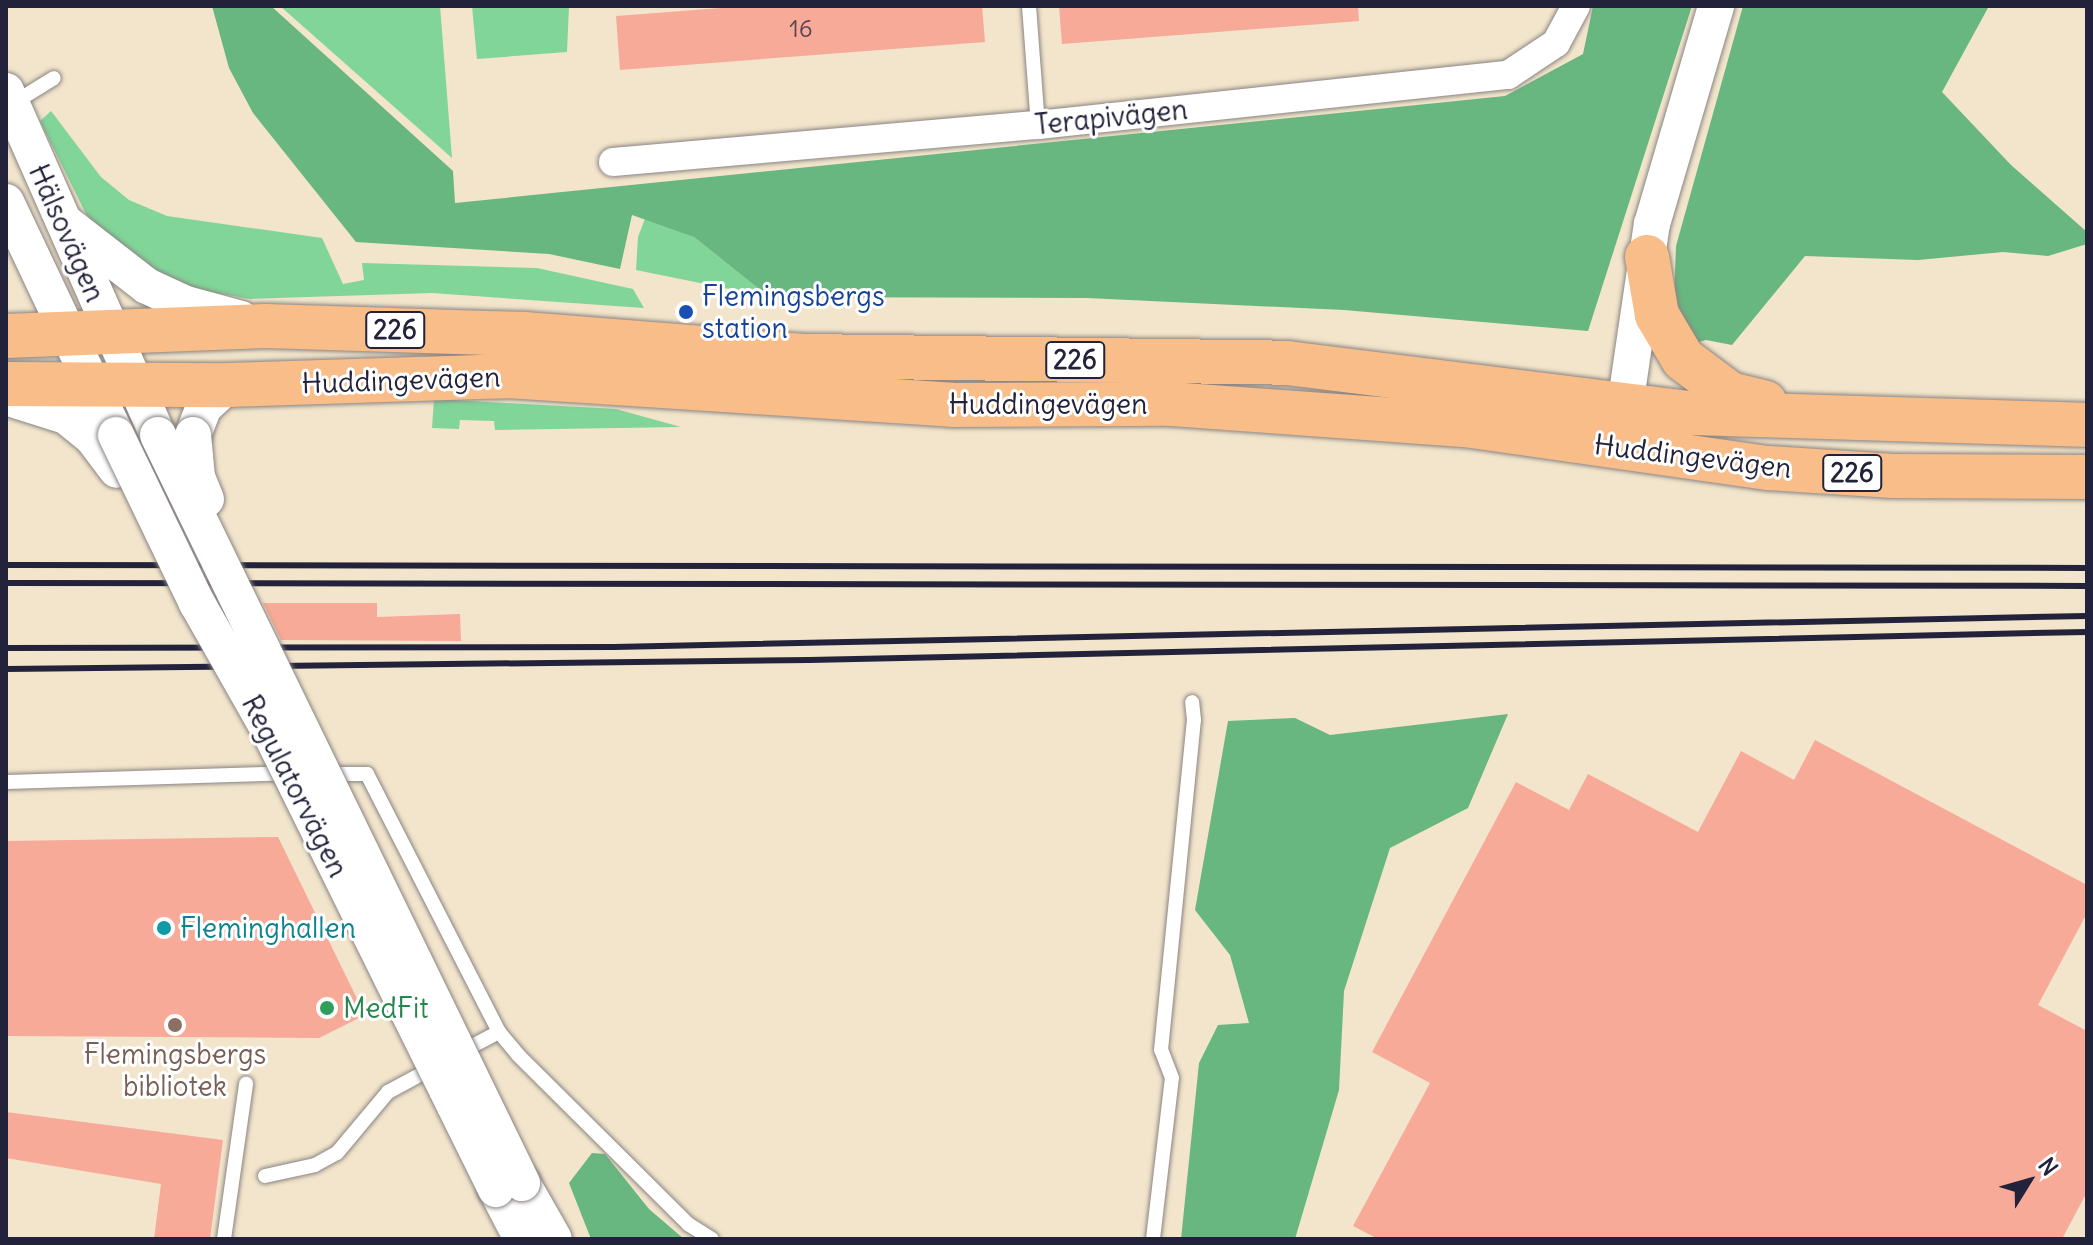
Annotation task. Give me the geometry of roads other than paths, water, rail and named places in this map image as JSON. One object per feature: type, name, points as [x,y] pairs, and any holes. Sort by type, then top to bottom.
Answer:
[{"type":"main road","points":[[1647,257],[1657,315],[1691,369],[1730,394],[1821,417]]},
{"type":"main road","name":"Huddingevägen","points":[[6,336],[266,326],[524,334],[806,356],[1287,363],[1689,413],[2087,425]]},
{"type":"main road","name":"Huddingevägen","points":[[6,384],[134,382],[228,385],[508,376],[952,405],[1170,404],[1370,415],[1769,468],[1893,476],[2087,477]]},
{"type":"street","name":"Terapivägen","points":[[613,162],[1038,125],[1508,75],[1556,43],[1576,6]]},
{"type":"street","points":[[1618,448],[1652,224],[1716,6]]},
{"type":"street","name":"Hälsovägen","points":[[9,98],[111,331]]},
{"type":"street","name":"Hälsovägen","points":[[6,202],[68,334]]},
{"type":"street","points":[[60,218],[147,286],[183,303],[266,326]]},
{"type":"street","points":[[111,331],[134,382],[176,435],[228,385]]},
{"type":"street","name":"Regulatorvägen","points":[[68,334],[91,382],[104,436],[159,526],[509,1186],[554,1239]]},
{"type":"street","points":[[6,397],[50,408],[104,436]]},
{"type":"street","name":"Regulatorvägen","points":[[176,435],[197,477],[309,744],[509,1186],[522,1239]]},
{"type":"lane","points":[[1029,6],[1038,125]]},
{"type":"lane","points":[[9,98],[54,78]]},
{"type":"lane","points":[[1153,1239],[1172,1078],[1161,1050],[1194,720],[1192,702]]},
{"type":"lane","points":[[6,782],[244,773],[367,774],[499,1032],[688,1224],[712,1239]]},
{"type":"lane","points":[[265,1176],[315,1165],[337,1153],[388,1092],[499,1032]]},
{"type":"lane","points":[[224,1239],[246,1084]]},
{"type":"railway","points":[[6,565],[2087,568]]},
{"type":"railway","points":[[6,583],[2087,586]]},
{"type":"railway","points":[[6,648],[614,647],[2087,616]]},
{"type":"railway","points":[[6,669],[809,660],[2087,632]]},
{"type":"place","name":"Flemingsbergs station","points":[[686,312]]},
{"type":"place","name":"Fleminghallen","points":[[164,928]]},
{"type":"place","name":"MedFit","points":[[327,1008]]},
{"type":"place","name":"Flemingsbergs bibliotek","points":[[175,1025]]}]
